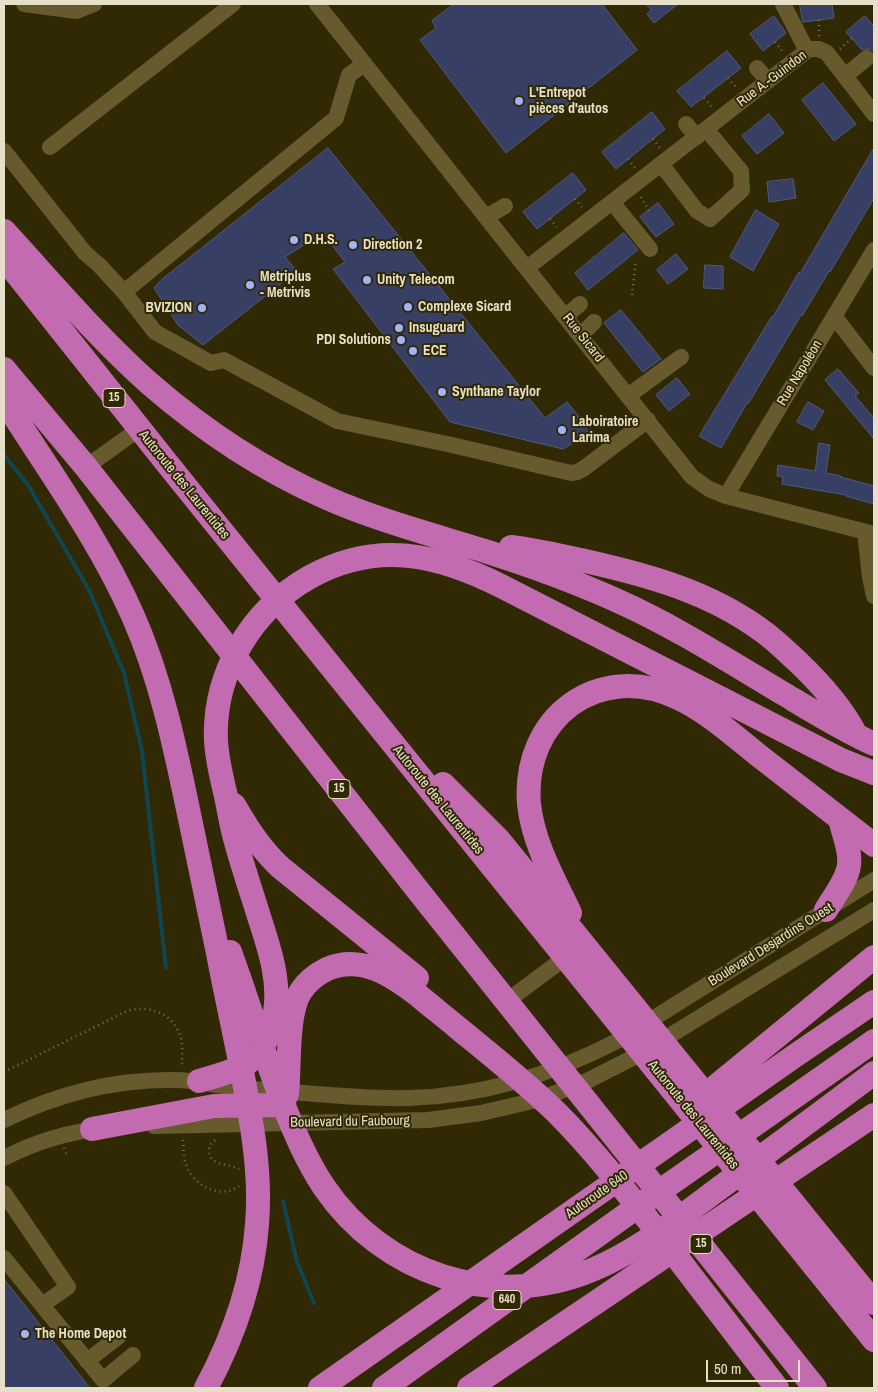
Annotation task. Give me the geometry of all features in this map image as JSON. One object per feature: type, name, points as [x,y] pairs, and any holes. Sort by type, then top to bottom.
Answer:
[{"type":"highway","points":[[4,232],[96,331],[169,400],[216,436],[266,466],[325,497],[384,520],[557,576],[621,602],[694,640],[825,718],[874,744]]},
{"type":"highway","name":"Autoroute des Laurentides","points":[[4,258],[353,694],[499,840],[576,952],[874,1340]]},
{"type":"highway","name":"15","points":[[4,369],[86,467],[420,893],[815,1388]]},
{"type":"highway","points":[[4,400],[94,541],[118,584],[139,630],[163,698],[179,763],[236,1040],[257,1163],[258,1202],[256,1240],[250,1278],[238,1319],[231,1338],[206,1388]]},
{"type":"highway","points":[[444,540],[526,549],[606,566],[665,582],[716,602],[759,628],[809,672],[829,694],[844,715],[874,772]]},
{"type":"highway","points":[[199,1081],[241,1067],[250,1061],[263,1045],[269,1033],[275,1012],[276,990],[273,965],[236,841],[219,767],[216,721],[220,698],[231,664],[252,626],[282,595],[311,576],[342,563],[371,557],[420,557],[452,565],[488,580],[841,760],[874,772]]},
{"type":"highway","points":[[874,845],[705,713],[677,697],[651,688],[618,686],[580,698],[554,720],[539,742],[531,768],[529,796],[532,822],[576,952],[874,1303]]},
{"type":"highway","points":[[224,788],[252,835],[269,856],[292,877],[477,1026],[542,1082],[616,1138]]},
{"type":"highway","points":[[826,910],[843,881],[849,864],[848,849],[840,818]]},
{"type":"highway","points":[[202,876],[277,1087],[299,1143],[324,1187],[353,1222],[383,1248],[408,1263],[445,1278],[489,1286],[518,1286],[547,1283],[578,1275],[606,1264],[646,1240],[874,1073]]},
{"type":"highway","points":[[722,1095],[782,1034],[874,957]]},
{"type":"highway","points":[[92,1130],[214,1106],[277,1105],[283,1102],[287,1091],[291,1025],[295,1002],[300,992],[314,977],[324,971],[342,964],[364,965],[387,974],[432,1006],[511,1071],[572,1128],[648,1220],[777,1388]]},
{"type":"highway","points":[[722,1095],[874,1002]]},
{"type":"highway","name":"640","points":[[384,1388],[874,1041]]},
{"type":"highway","name":"Autoroute 640","points":[[320,1388],[609,1186],[722,1095]]},
{"type":"highway","points":[[469,1388],[874,1114]]},
{"type":"street","points":[[24,4],[76,11],[94,4]]},
{"type":"street","points":[[50,147],[233,4]]},
{"type":"street","name":"Rue Sicard","points":[[317,4],[692,477],[709,489],[726,496],[869,533]]},
{"type":"street","points":[[783,4],[807,51]]},
{"type":"street","name":"Rue A.-Guindon","points":[[527,268],[610,197],[660,164],[807,51],[819,49],[827,53],[874,114]]},
{"type":"street","points":[[845,76],[868,58]]},
{"type":"street","points":[[124,292],[336,118],[349,75],[364,64]]},
{"type":"street","points":[[757,68],[768,81]]},
{"type":"street","points":[[660,164],[696,211],[710,218],[742,190],[741,171],[701,133],[686,124]]},
{"type":"street","points":[[4,151],[85,253],[100,265],[124,292],[155,332],[211,363],[224,360],[337,421],[452,445],[571,473],[583,469],[648,420]]},
{"type":"street","points":[[610,197],[650,249]]},
{"type":"street","points":[[486,217],[505,206]]},
{"type":"street","name":"Rue Napoléon","points":[[726,496],[874,250]]},
{"type":"street","points":[[566,316],[580,304]]},
{"type":"street","points":[[834,316],[874,368]]},
{"type":"street","points":[[581,336],[594,322]]},
{"type":"street","points":[[628,396],[681,357]]},
{"type":"street","points":[[86,467],[139,429]]},
{"type":"street","points":[[869,533],[870,577],[874,596]]},
{"type":"street","name":"Boulevard Desjardins Ouest","points":[[667,1011],[874,880]]},
{"type":"street","name":"Boulevard Desjardins Ouest","points":[[682,1028],[874,910]]},
{"type":"street","points":[[507,1000],[576,952]]},
{"type":"street","name":"Boulevard du Faubourg","points":[[4,1120],[52,1100],[106,1086],[156,1080],[199,1081],[229,1087],[350,1097],[409,1098],[457,1094],[503,1085],[556,1069],[620,1040],[667,1011]]},
{"type":"street","name":"Boulevard du Faubourg","points":[[4,1158],[31,1146],[92,1130],[137,1126],[428,1120],[463,1116],[522,1104],[570,1088],[640,1054],[682,1028]]},
{"type":"street","points":[[4,1193],[68,1287],[42,1305]]},
{"type":"street","points":[[4,1258],[103,1380],[133,1355]]},
{"type":"street","points":[[87,1362],[118,1337]]},
{"type":"path","points":[[632,295],[636,260]]},
{"type":"path","points":[[4,1072],[126,1011],[139,1008],[154,1010],[170,1019],[181,1038],[182,1060]]},
{"type":"path","points":[[217,1138],[210,1145],[209,1149],[212,1159],[237,1168],[242,1175]]},
{"type":"path","points":[[184,1141],[186,1167],[193,1178],[204,1187],[224,1192],[236,1189],[241,1182]]},
{"type":"building","name":"L'Entrepot pièces d'autos","points":[[454,4],[602,4],[637,50],[506,153],[420,40],[436,28],[432,21]]},
{"type":"building","points":[[646,4],[678,4],[654,23],[647,14],[651,10]]},
{"type":"building","points":[[800,4],[832,4],[834,18],[803,22]]},
{"type":"building","points":[[774,16],[786,33],[763,51],[750,34]]},
{"type":"building","points":[[865,16],[874,26],[874,51],[870,49],[862,50],[846,32]]},
{"type":"building","points":[[727,51],[741,68],[691,107],[677,91]]},
{"type":"building","points":[[823,83],[856,124],[834,141],[802,100]]},
{"type":"building","points":[[652,112],[665,129],[616,169],[602,152]]},
{"type":"building","points":[[769,114],[784,133],[757,154],[742,136]]},
{"type":"building","name":"Complexe Sicard","points":[[328,148],[545,418],[567,402],[589,433],[563,449],[450,422],[333,269],[345,262],[323,233],[285,257],[297,271],[203,345],[178,325],[154,288],[160,281]]},
{"type":"building","points":[[874,148],[874,198],[830,272],[801,315],[721,448],[699,436],[800,273]]},
{"type":"building","points":[[573,173],[586,190],[537,229],[523,212]]},
{"type":"building","points":[[793,179],[796,198],[769,202],[767,182]]},
{"type":"building","points":[[658,203],[674,224],[656,237],[640,217]]},
{"type":"building","points":[[756,210],[779,224],[753,271],[730,257]]},
{"type":"building","points":[[624,233],[638,250],[588,290],[575,273]]},
{"type":"building","points":[[676,254],[688,269],[668,284],[657,270]]},
{"type":"building","points":[[705,265],[723,266],[723,289],[704,288]]},
{"type":"building","points":[[621,310],[661,359],[643,372],[604,323]]},
{"type":"building","points":[[838,369],[859,393],[855,396],[874,418],[874,439],[825,380]]},
{"type":"building","points":[[677,378],[690,394],[669,411],[656,395]]},
{"type":"building","points":[[808,402],[824,411],[813,430],[797,422]]},
{"type":"building","points":[[819,443],[830,445],[826,473],[874,486],[874,504],[846,495],[782,484],[783,477],[777,476],[778,465],[815,471]]},
{"type":"building","name":"The Home Depot","points":[[4,1279],[90,1388],[4,1388]]},
{"type":"waterway","points":[[4,455],[28,485],[89,590],[124,673],[142,751],[166,968]]},
{"type":"waterway","points":[[283,1201],[297,1262],[314,1303]]},
{"type":"place","name":"L'Entrepot pièces d'autos","points":[[519,101]]},
{"type":"place","name":"D.H.S.","points":[[294,240]]},
{"type":"place","name":"Direction 2","points":[[353,245]]},
{"type":"place","name":"Unity Telecom","points":[[367,280]]},
{"type":"place","name":"Metriplus - Metrivis","points":[[250,285]]},
{"type":"place","name":"Complexe Sicard","points":[[408,307]]},
{"type":"place","name":"BVIZION","points":[[202,308]]},
{"type":"place","name":"Insuguard","points":[[399,328]]},
{"type":"place","name":"PDI Solutions","points":[[401,340]]},
{"type":"place","name":"ECE","points":[[413,351]]},
{"type":"place","name":"Synthane Taylor","points":[[442,392]]},
{"type":"place","name":"Laboiratoire Larima","points":[[562,430]]},
{"type":"place","name":"The Home Depot","points":[[25,1334]]}]
